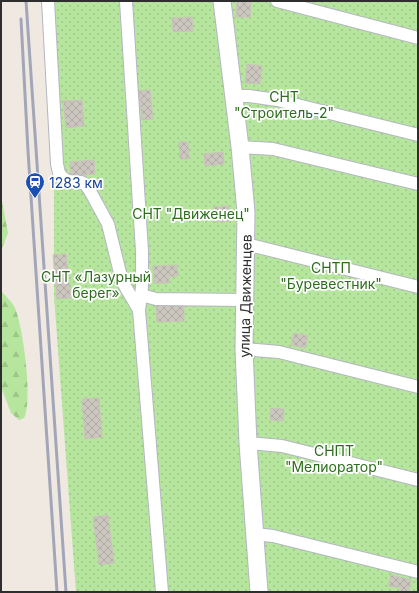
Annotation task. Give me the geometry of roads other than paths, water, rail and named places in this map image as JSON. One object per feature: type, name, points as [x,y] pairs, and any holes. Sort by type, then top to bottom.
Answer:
[{"type":"street","points":[[48,1],[57,164],[59,173],[68,181],[81,182],[86,185],[90,191],[108,224],[122,281],[139,310]]},
{"type":"street","points":[[126,1],[142,251],[141,295],[139,310],[162,592]]},
{"type":"street","name":"улица Движенцев","points":[[222,1],[240,147],[246,212],[244,349],[248,443],[259,592]]},
{"type":"street","points":[[277,1],[418,38]]},
{"type":"street","points":[[233,96],[256,96],[277,100],[418,135]]},
{"type":"street","points":[[240,147],[273,148],[418,184]]},
{"type":"street","points":[[246,244],[418,287]]},
{"type":"street","points":[[141,295],[156,299],[244,300]]},
{"type":"street","points":[[244,349],[279,352],[418,388]]},
{"type":"street","points":[[248,443],[266,443],[282,446],[418,480]]},
{"type":"street","points":[[255,534],[273,536],[418,572]]},
{"type":"railway","points":[[26,1],[66,592]]},
{"type":"railway","points":[[21,19],[28,151],[57,592]]},
{"type":"place","name":"1283 км","points":[[35,199]]},
{"type":"park label","name":"СНТ \"Строитель-2\"","points":[[284,104]]},
{"type":"park label","name":"СНТ \"Движенец\"","points":[[191,213]]},
{"type":"park label","name":"СНТП \"Буревестник\"","points":[[331,276]]},
{"type":"park label","name":"СНТ «Лазурный берег»","points":[[96,284]]},
{"type":"park label","name":"СНПТ \"Мелиоратор\"","points":[[334,458]]}]
